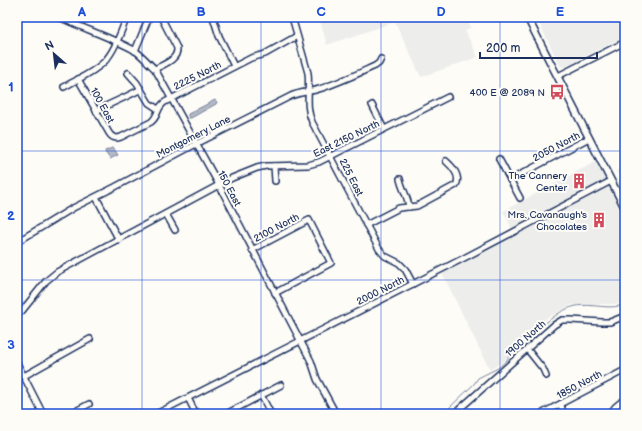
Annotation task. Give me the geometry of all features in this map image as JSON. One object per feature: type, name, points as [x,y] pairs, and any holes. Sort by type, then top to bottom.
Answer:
[{"type":"main road","points":[[527,17],[625,208]]},
{"type":"street","name":"150 East","points":[[59,17],[135,51],[155,69],[219,186],[311,361],[317,380],[336,414]]},
{"type":"street","points":[[64,87],[94,70],[105,61],[116,42],[127,17]]},
{"type":"street","points":[[135,51],[149,17]]},
{"type":"street","points":[[155,69],[174,58],[177,54],[177,48],[161,17]]},
{"type":"street","points":[[213,17],[219,36],[234,66]]},
{"type":"street","name":"225 East","points":[[292,17],[308,73],[308,108],[310,118],[379,249],[385,256],[399,263],[405,269],[413,284]]},
{"type":"street","name":"2225 North","points":[[114,138],[121,137],[151,122],[157,116],[158,109],[161,105],[171,99],[234,66],[251,58],[265,54],[297,36]]},
{"type":"street","points":[[558,76],[625,42]]},
{"type":"street","name":"Montgomery Lane","points":[[17,242],[63,213],[291,96],[319,90],[375,66],[381,59]]},
{"type":"street","points":[[128,73],[141,88],[149,103],[158,109]]},
{"type":"street","name":"100 East","points":[[78,79],[108,133],[114,138]]},
{"type":"street","points":[[96,111],[141,88]]},
{"type":"street","name":"East 2150 North","points":[[17,314],[22,311],[46,281],[57,272],[232,178],[257,168],[308,165],[319,162],[448,96]]},
{"type":"street","points":[[372,105],[384,129]]},
{"type":"street","name":"2050 North","points":[[510,180],[589,138]]},
{"type":"street","points":[[499,159],[520,198]]},
{"type":"street","points":[[366,225],[399,208],[417,206],[456,185],[458,179],[452,166],[446,161]]},
{"type":"street","points":[[274,166],[275,181]]},
{"type":"street","points":[[400,179],[408,199],[409,207]]},
{"type":"street","name":"2000 North","points":[[156,414],[413,284],[611,180]]},
{"type":"street","points":[[96,197],[119,240]]},
{"type":"street","points":[[166,214],[174,230]]},
{"type":"street","name":"2100 North","points":[[252,250],[309,220],[331,263],[275,293]]},
{"type":"street","name":"1900 North","points":[[454,414],[562,320],[610,322],[625,316]]},
{"type":"street","points":[[24,376],[90,339]]},
{"type":"street","points":[[527,350],[543,369],[546,376]]},
{"type":"street","points":[[17,363],[43,414]]},
{"type":"street","name":"1850 North","points":[[541,414],[625,370]]},
{"type":"street","points":[[226,414],[281,385]]},
{"type":"street","points":[[261,395],[271,414]]},
{"type":"street","points":[[188,398],[196,414]]},
{"type":"street","points":[[611,414],[614,407],[625,400]]},
{"type":"street","points":[[70,414],[89,404]]},
{"type":"street","points":[[561,404],[563,414]]},
{"type":"shaded area","points":[[319,17],[466,17],[471,27],[465,31],[478,57],[421,77],[395,22],[327,45]]},
{"type":"shaded area","points":[[536,17],[622,17],[625,22],[625,36],[565,67],[562,67],[560,66]]},
{"type":"shaded area","points":[[215,100],[217,102],[216,104],[189,118],[188,114]]},
{"type":"shaded area","points":[[112,148],[118,155],[110,159],[105,151]]},
{"type":"shaded area","points":[[599,160],[611,184],[620,179],[616,171],[625,166],[625,301],[618,304],[572,305],[547,318],[517,340],[505,360],[490,370],[442,273],[515,235],[503,211]]},
{"type":"waterway","points":[[442,414],[474,384],[478,378],[498,368],[507,360],[510,353],[516,349],[520,339],[535,331],[559,313],[582,305],[614,307],[625,304]]},
{"type":"place","name":"400 E @ 2089 N","points":[[557,92]]},
{"type":"place","name":"The Cannery Center","points":[[579,181]]},
{"type":"place","name":"Mrs. Cavanaugh's Chocolates","points":[[599,220]]}]
